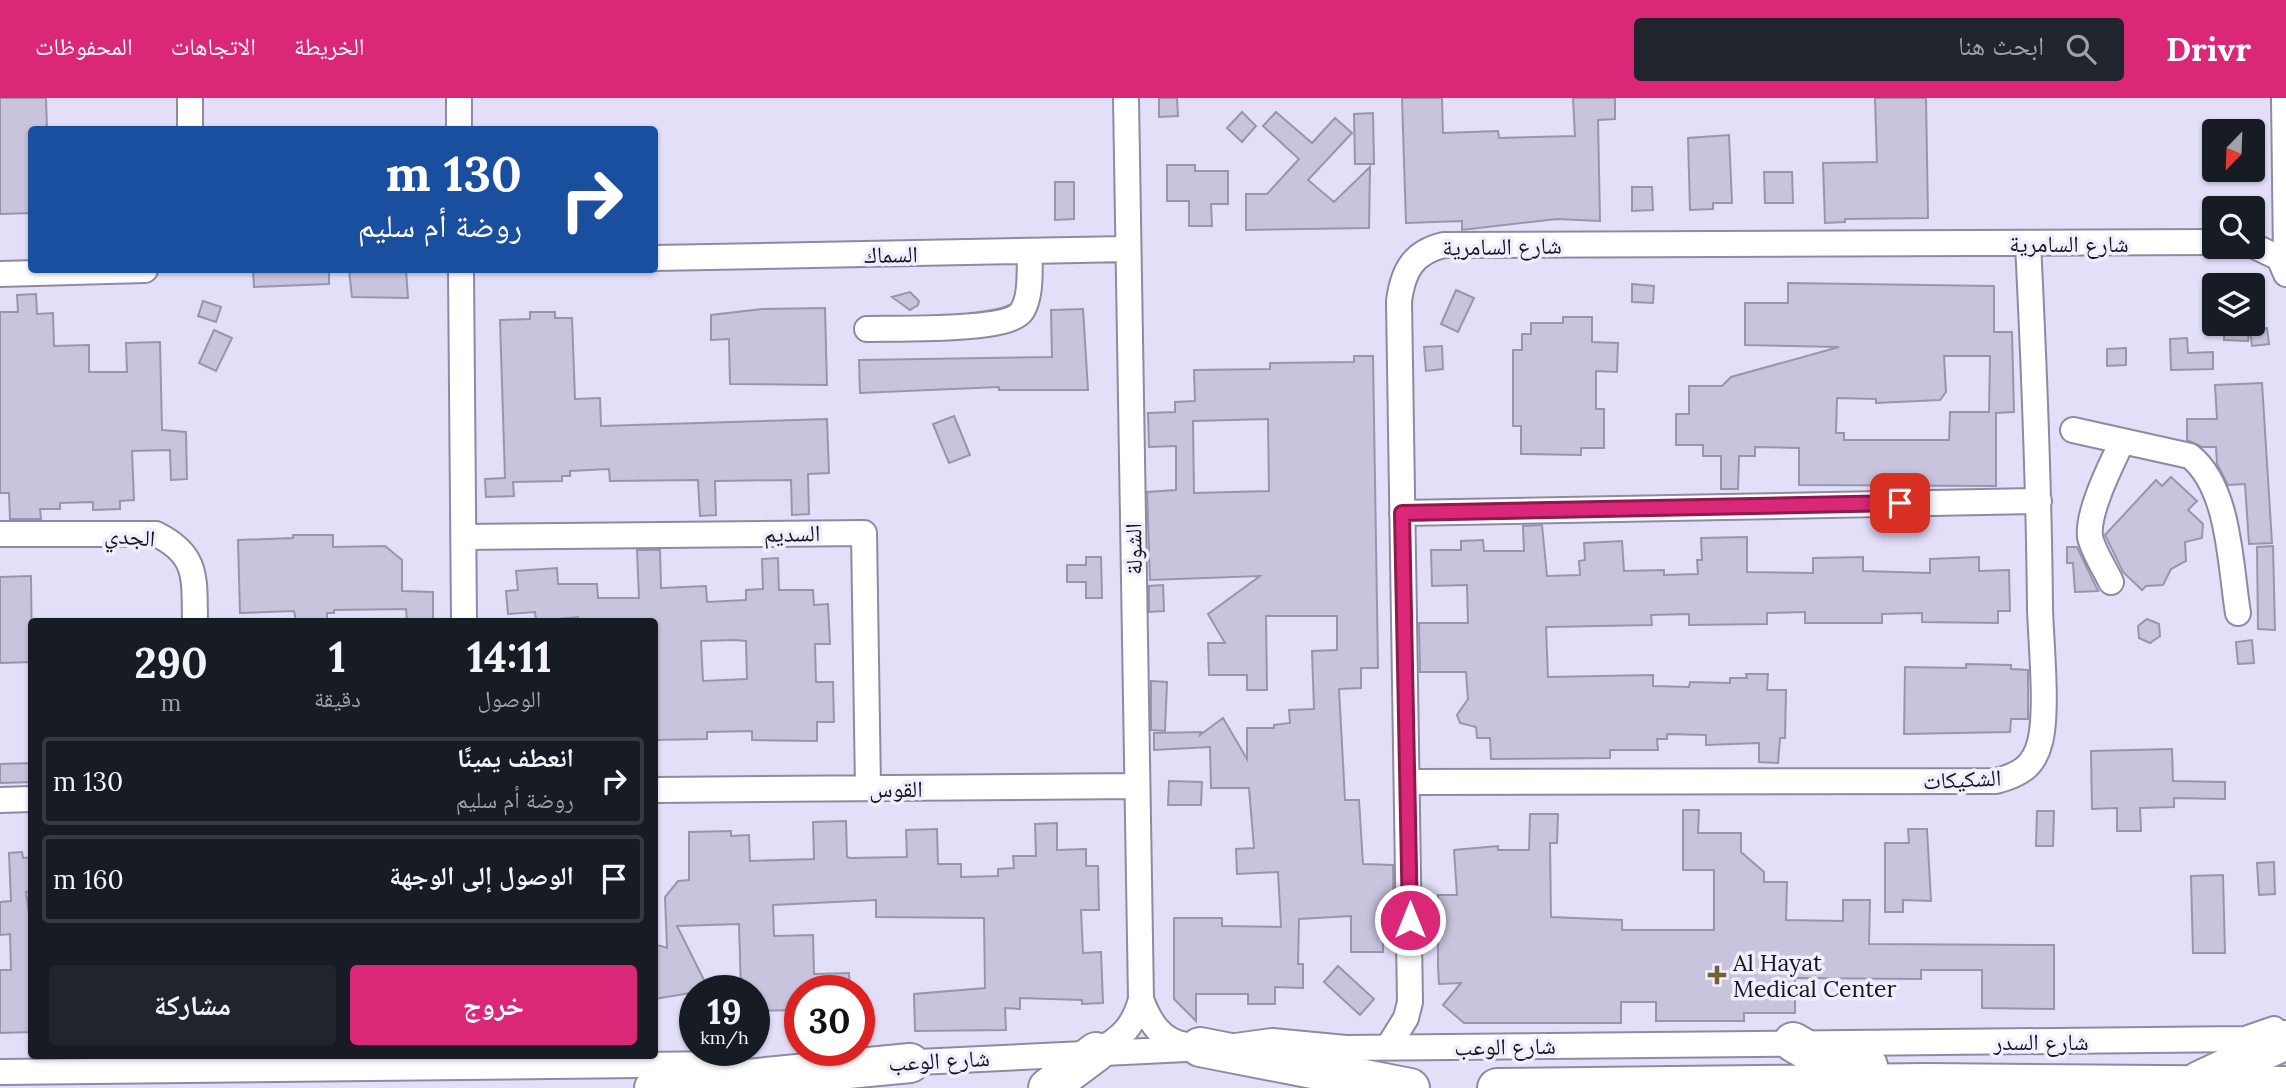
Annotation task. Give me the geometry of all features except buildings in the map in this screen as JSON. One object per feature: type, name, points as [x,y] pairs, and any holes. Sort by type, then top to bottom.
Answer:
[{"type":"main road","points":[[2191,1085],[2286,1040]]},
{"type":"main road","points":[[1793,1042],[1824,1060],[1894,1069],[1926,1083]]},
{"type":"main road","points":[[1200,1048],[1410,1088]]},
{"type":"main road","points":[[1048,1088],[1096,1052]]},
{"type":"main road","points":[[654,1088],[910,1063]]},
{"type":"main road","name":"شارع الوعب","points":[[1497,1088],[1926,1083],[2286,1086]]},
{"type":"street","points":[[190,98],[190,126]]},
{"type":"street","points":[[459,98],[459,126]]},
{"type":"street","name":"الشولة","points":[[1096,1052],[1126,1032],[1136,1017],[1141,999],[1126,98]]},
{"type":"street","points":[[2284,98],[2286,258]]},
{"type":"street","points":[[2265,229],[2284,209]]},
{"type":"street","name":"شارع السامرية","points":[[1388,1047],[1406,1018],[1410,1002],[1409,782],[1399,301],[1407,270],[1416,257],[1427,249],[1444,245],[2202,242]]},
{"type":"street","name":"الشكيكات","points":[[1409,782],[1996,781],[2017,775],[2028,767],[2040,740],[2039,500],[2056,429],[2028,243]]},
{"type":"street","name":"السماك","points":[[658,258],[1128,249]]},
{"type":"street","points":[[867,329],[988,325],[1013,319],[1022,312],[1027,297],[1030,252]]},
{"type":"street","points":[[2265,252],[2278,258],[2286,275]]},
{"type":"street","points":[[0,274],[36,273]]},
{"type":"street","points":[[461,273],[464,618]]},
{"type":"street","points":[[2056,429],[2190,456],[2210,477],[2220,504],[2238,614]]},
{"type":"street","points":[[2111,582],[2090,538],[2091,524],[2105,478],[2122,442]]},
{"type":"street","points":[[1402,513],[2039,500]]},
{"type":"street","name":"السديم","points":[[464,537],[864,533],[868,788]]},
{"type":"street","name":"الجدي","points":[[0,534],[156,534],[172,542],[191,565],[195,618]]},
{"type":"street","name":"القوس","points":[[658,790],[1137,786]]},
{"type":"street","points":[[0,800],[28,800]]},
{"type":"street","name":"الشولة","points":[[1141,999],[1148,1019],[1161,1034],[1180,1044],[1200,1048]]},
{"type":"street","name":"شارع السامرية","points":[[1410,1002],[1415,1018],[1426,1033],[1448,1047]]},
{"type":"street","name":"شارع السدر","points":[[1793,1042],[2245,1039],[2267,1034],[2286,1022]]},
{"type":"street","name":"شارع الوعب","points":[[0,1072],[910,1063],[1200,1048],[1272,1041],[1323,1048],[1793,1042]]},
{"type":"street","points":[[420,1066],[436,1059]]},
{"type":"street","points":[[501,1059],[516,1066]]},
{"type":"place","name":"Al Hayat Medical Center","points":[[1717,975]]},
{"type":"route","points":[[1410,920],[1402,513],[1900,503]]}]
